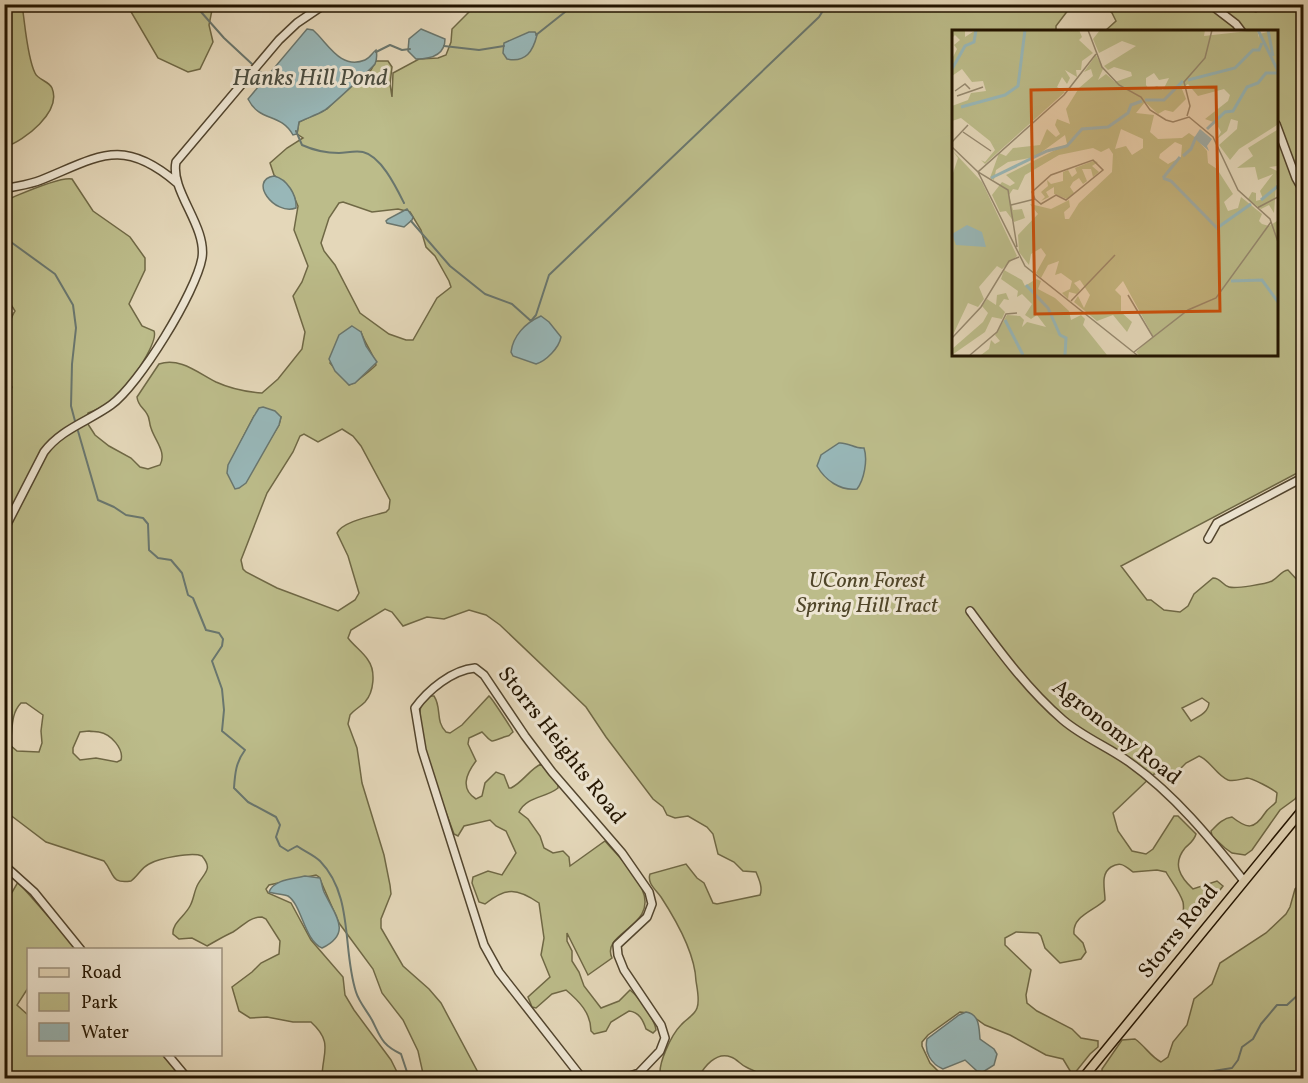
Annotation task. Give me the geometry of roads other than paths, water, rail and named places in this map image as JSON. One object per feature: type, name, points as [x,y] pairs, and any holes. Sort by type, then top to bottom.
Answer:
[{"type":"main road","name":"Storrs Road","points":[[1083,1078],[1304,807]]},
{"type":"street","points":[[159,168],[168,167],[176,162],[279,39],[297,23],[325,4]]},
{"type":"street","points":[[1210,4],[1240,30]]},
{"type":"street","points":[[1278,129],[1296,178],[1304,192]]},
{"type":"street","points":[[4,189],[36,182],[108,154],[127,155],[159,168],[177,183]]},
{"type":"street","points":[[4,530],[51,442],[128,392],[164,338],[199,274],[203,254],[189,206],[174,174],[176,162]]},
{"type":"street","points":[[1208,539],[1217,523],[1304,477]]},
{"type":"street","name":"Agronomy Road","points":[[970,611],[1043,702],[1064,721],[1128,761],[1157,785],[1215,844],[1244,881]]},
{"type":"street","name":"Storrs Heights Road","points":[[582,1078],[499,972],[484,945],[422,750],[415,708],[422,697],[463,669],[475,668],[484,675],[546,763],[622,852],[649,891],[651,904],[648,916],[617,945],[618,956],[624,970],[661,1025],[665,1038],[660,1051],[640,1076],[624,1078]]},
{"type":"street","points":[[4,865],[34,892],[79,948]]},
{"type":"street","points":[[169,1056],[187,1078]]},
{"type":"water","name":"Hanks Hill Pond","points":[[307,29],[313,30],[335,54],[348,61],[365,60],[376,50],[376,58],[373,67],[329,107],[299,122],[297,134],[293,135],[282,123],[258,112],[248,99]]},
{"type":"water","points":[[421,29],[445,39],[442,49],[436,55],[416,59],[408,51],[409,39]]},
{"type":"water","points":[[529,32],[535,32],[537,35],[531,51],[519,59],[507,59],[503,53],[504,43]]},
{"type":"water","points":[[274,176],[283,180],[290,188],[295,198],[296,208],[280,207],[267,196],[263,184]]},
{"type":"water","points":[[407,209],[413,217],[404,227],[387,223],[388,219]]},
{"type":"water","points":[[541,316],[561,337],[555,350],[536,364],[513,356],[512,346],[517,335],[530,322]]},
{"type":"water","points":[[352,326],[361,332],[366,346],[377,362],[355,383],[349,385],[335,371],[329,359],[339,335]]},
{"type":"water","points":[[259,408],[275,411],[281,417],[279,425],[246,483],[235,489],[227,473],[228,465],[254,416]]},
{"type":"water","points":[[839,443],[864,448],[865,470],[857,489],[834,484],[817,466],[821,455]]},
{"type":"water","points":[[305,876],[320,878],[339,923],[337,936],[322,948],[311,938],[293,900],[288,896],[269,892],[275,884]]},
{"type":"water","points":[[966,1012],[971,1013],[976,1019],[980,1039],[997,1054],[994,1065],[983,1072],[977,1071],[965,1060],[943,1069],[929,1057],[927,1039]]},
{"type":"waterway","points":[[194,4],[224,38],[252,64]]},
{"type":"waterway","points":[[574,7],[580,4]]},
{"type":"waterway","points":[[531,321],[536,315],[549,275],[819,17],[824,9],[823,4]]},
{"type":"waterway","points":[[536,35],[565,12]]},
{"type":"waterway","points":[[376,52],[390,45],[402,50],[410,49]]},
{"type":"waterway","points":[[444,46],[479,50],[504,46]]},
{"type":"waterway","points":[[259,71],[267,77]]},
{"type":"waterway","points":[[296,131],[302,145],[310,148],[334,153],[360,151],[370,155],[387,173],[404,203]]},
{"type":"waterway","points":[[411,221],[450,266],[485,294],[512,304],[531,321]]},
{"type":"waterway","points":[[4,237],[55,274],[73,305],[76,328],[71,406],[75,421]]},
{"type":"waterway","points":[[78,431],[98,500],[126,515],[143,518],[148,524],[149,550],[158,558],[171,560],[182,573],[188,595],[193,598],[206,630],[219,633],[223,639],[222,646],[212,661],[222,689],[224,710],[222,731],[245,750],[237,768],[234,788],[248,802],[276,817],[280,825],[276,837],[280,846],[288,851],[297,846],[318,859],[331,875],[343,906],[349,958],[357,996],[383,1040],[401,1054],[409,1078]]},
{"type":"waterway","points":[[1187,1078],[1195,1074],[1232,1068],[1238,1060],[1242,1047],[1253,1039],[1261,1024],[1277,1005],[1287,1005],[1300,993],[1304,993]]},
{"type":"park label","name":"UConn Forest Spring Hill Tract","points":[[867,594]]}]
